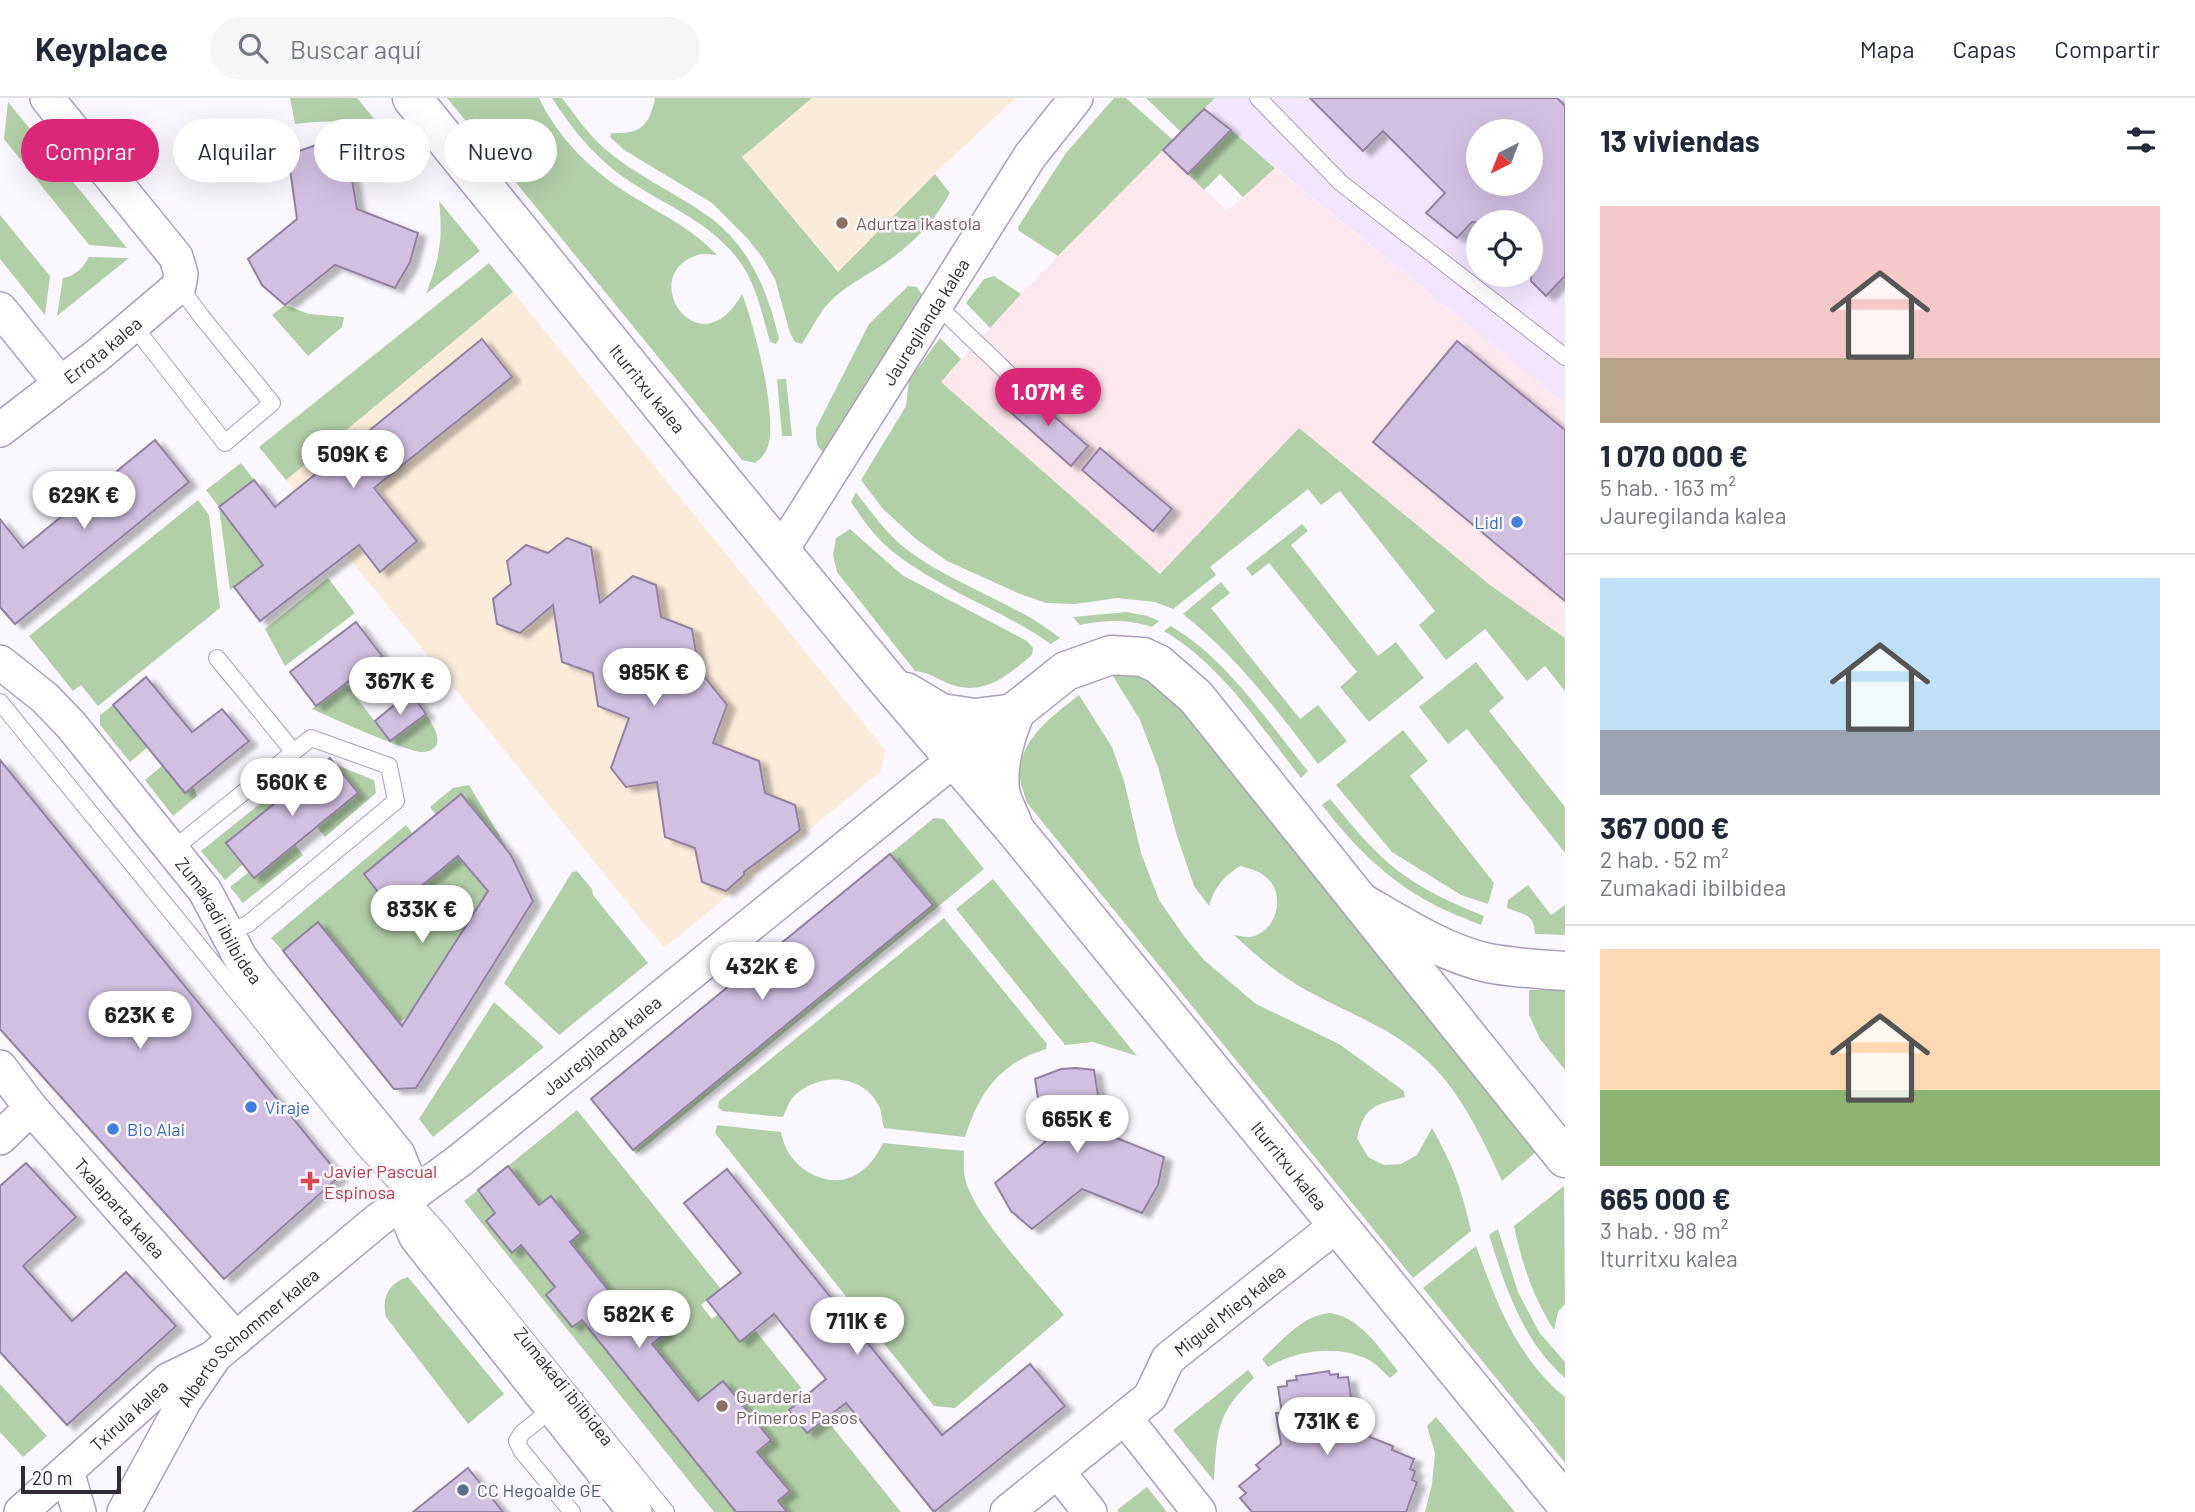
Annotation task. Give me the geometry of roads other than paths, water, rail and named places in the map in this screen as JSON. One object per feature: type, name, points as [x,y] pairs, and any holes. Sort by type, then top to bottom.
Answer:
[{"type":"main road","name":"Iturritxu kalea","points":[[412,98],[781,551],[1015,830],[1565,1503]]},
{"type":"main road","points":[[955,759],[1066,671],[1111,654],[1143,657],[1158,664],[1196,697],[1565,1158]]},
{"type":"main road","name":"Iturritxu kalea","points":[[887,680],[941,713],[975,718],[1015,713],[1005,737],[1000,766],[1000,792],[1015,830]]},
{"type":"main road","points":[[1364,904],[1411,932],[1485,962],[1520,969],[1565,971]]},
{"type":"street","points":[[47,98],[178,271]]},
{"type":"street","name":"Jauregilanda kalea","points":[[781,551],[1030,156],[1076,98]]},
{"type":"street","name":"Errota kalea","points":[[0,430],[133,326],[178,271]]},
{"type":"street","points":[[0,309],[60,383]]},
{"type":"street","name":"Zumakadi ibilbidea","points":[[0,662],[45,698],[71,725],[205,891],[240,957],[254,976],[393,1146],[405,1170],[410,1198],[410,1223],[415,1237],[635,1512]]},
{"type":"street","name":"Jauregilanda kalea","points":[[410,1198],[955,759]]},
{"type":"street","name":"Txalaparta kalea","points":[[0,1067],[225,1348]]},
{"type":"street","points":[[0,1138],[31,1108]]},
{"type":"street","name":"Alberto Schommer kalea","points":[[124,1512],[186,1400],[225,1348],[378,1220],[410,1198]]},
{"type":"street","name":"Miguel Mieg kalea","points":[[1007,1512],[1150,1397],[1168,1359],[1337,1225]]},
{"type":"street","name":"Txirula kalea","points":[[21,1512],[168,1380],[225,1348]]},
{"type":"street","points":[[1125,1418],[1199,1512]]},
{"type":"street","points":[[67,1471],[79,1512]]},
{"type":"street","points":[[1058,1472],[1090,1512]]},
{"type":"lane","points":[[1258,98],[1341,184],[1565,357]]},
{"type":"lane","points":[[133,326],[225,443],[272,403],[201,316],[178,271]]},
{"type":"lane","points":[[937,305],[1012,377]]},
{"type":"lane","points":[[218,658],[293,751]]},
{"type":"lane","name":"Zumakadi ibilbidea","points":[[0,702],[363,1147],[440,1232],[666,1512]]},
{"type":"lane","points":[[172,850],[311,738],[389,766],[396,801],[248,924],[228,932]]},
{"type":"lane","points":[[552,1409],[522,1433],[517,1441],[521,1450],[572,1512]]},
{"type":"place","name":"Adurtza ikastola","points":[[842,223]]},
{"type":"place","name":"Lidl","points":[[1517,522]]},
{"type":"place","name":"Viraje","points":[[251,1107]]},
{"type":"place","name":"Bio Alai","points":[[113,1129]]},
{"type":"place","name":"Javier Pascual Espinosa","points":[[310,1181]]},
{"type":"place","name":"Guardería Primeros Pasos","points":[[722,1406]]},
{"type":"place","name":"CC Hegoalde GE","points":[[463,1490]]}]
